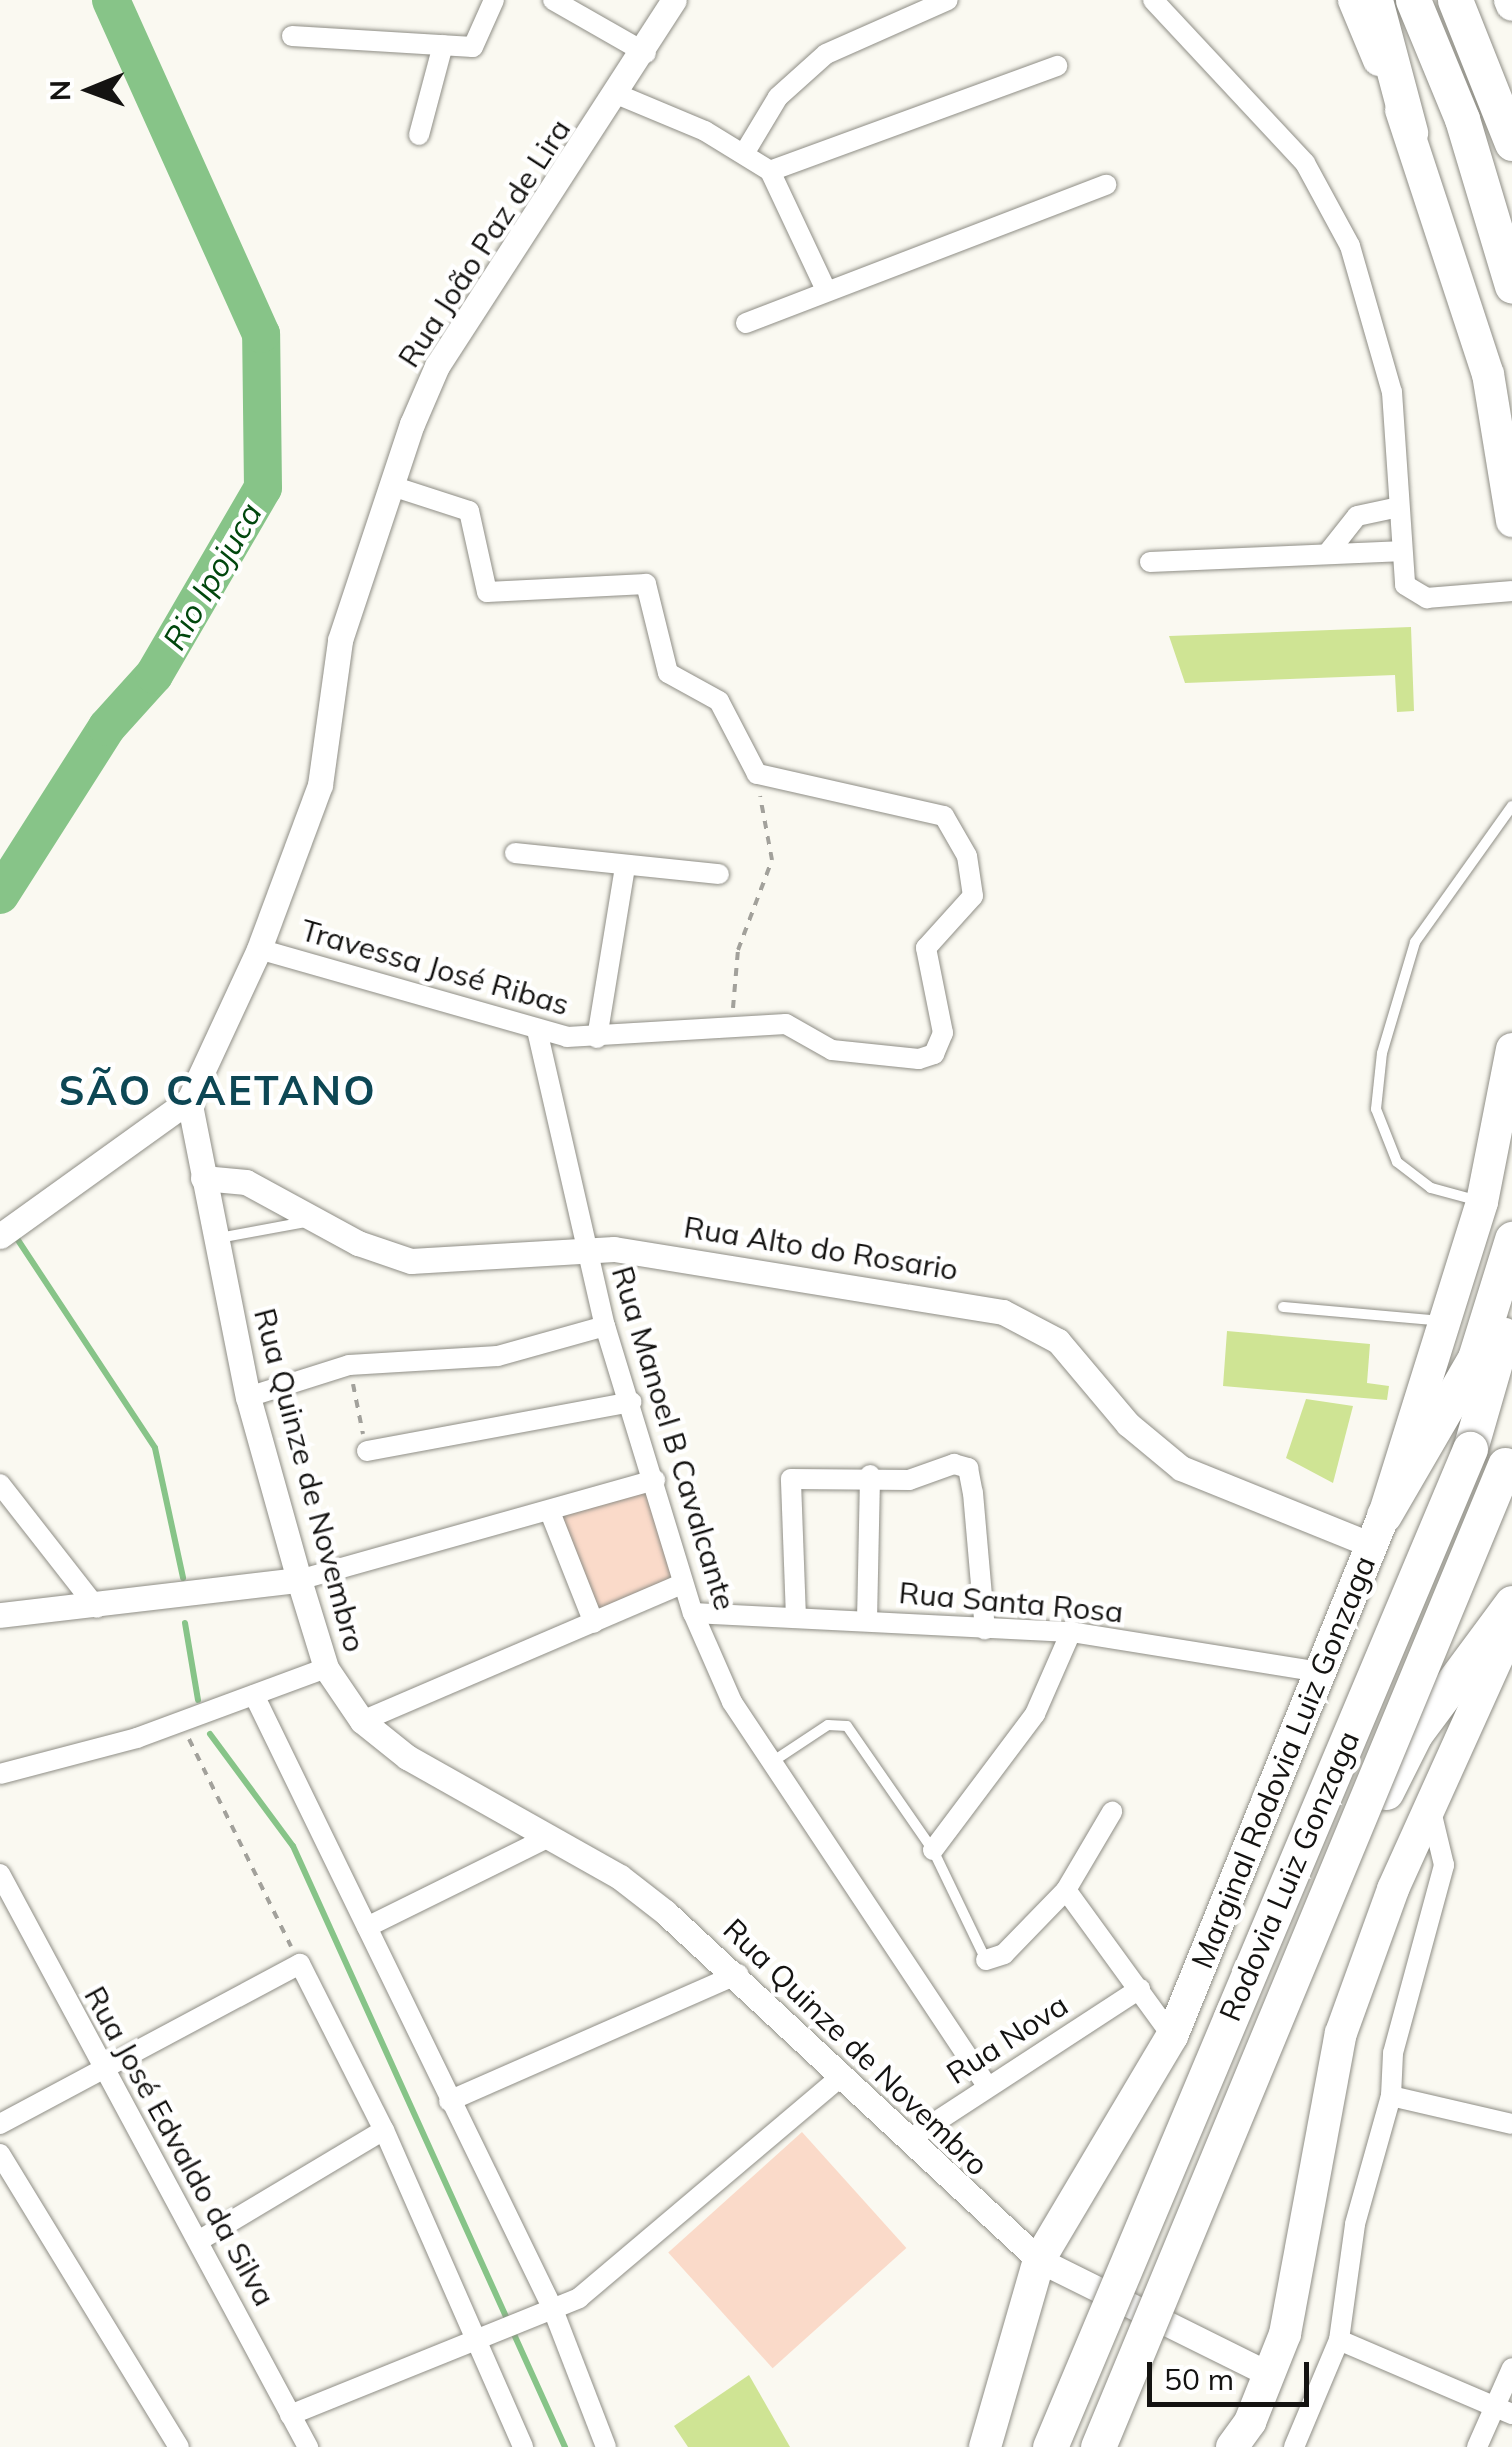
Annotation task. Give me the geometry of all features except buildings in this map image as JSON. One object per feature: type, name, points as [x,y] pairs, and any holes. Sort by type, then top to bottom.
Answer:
[{"type":"highway","points":[[1375,0],[1410,132]]},
{"type":"highway","points":[[1413,0],[1462,120],[1512,286]]},
{"type":"highway","points":[[1455,0],[1512,143]]},
{"type":"highway","points":[[1378,1530],[1475,1358],[1512,1239]]},
{"type":"highway","name":"Rodovia Luiz Gonzaga","points":[[1050,2447],[1470,1449],[1512,1300]]},
{"type":"highway","name":"Rodovia Luiz Gonzaga","points":[[1098,2447],[1508,1453]]},
{"type":"highway","points":[[1294,1970],[1415,1734],[1512,1603]]},
{"type":"main road","points":[[1354,0],[1410,132],[1488,374],[1512,521]]},
{"type":"main road","name":"Marginal Rodovia Luiz Gonzaga","points":[[985,2447],[1039,2260],[1172,2036],[1378,1530],[1448,1322],[1482,1202],[1512,1050]]},
{"type":"main road","points":[[1232,2447],[1271,2375],[1341,2033],[1393,1889],[1512,1625]]},
{"type":"street","points":[[292,36],[460,49],[481,41],[494,0]]},
{"type":"street","points":[[553,0],[646,53]]},
{"type":"street","name":"Rua João Paz de Lira","points":[[188,1100],[259,949],[328,760],[340,640],[437,366],[619,96],[674,0]]},
{"type":"street","points":[[745,152],[778,97],[826,54],[948,0]]},
{"type":"street","points":[[1153,0],[1305,163],[1350,246],[1382,337],[1399,551],[1413,593],[1512,591]]},
{"type":"street","points":[[418,135],[443,45]]},
{"type":"street","points":[[770,170],[1057,66]]},
{"type":"street","points":[[619,96],[745,152],[770,170],[824,288]]},
{"type":"street","points":[[746,323],[824,288],[1106,185]]},
{"type":"street","points":[[392,486],[469,511],[482,588],[646,584],[664,662],[678,682],[719,701],[757,774]]},
{"type":"street","points":[[1327,554],[1357,516],[1398,507]]},
{"type":"street","points":[[1150,562],[1399,551]]},
{"type":"street","name":"Travessa José Ribas","points":[[259,949],[537,1030],[597,1038],[786,1024],[832,1050],[934,1054],[944,1022],[926,948],[973,896],[954,826],[928,809],[757,774]]},
{"type":"street","points":[[515,854],[720,874]]},
{"type":"street","name":"Travessa José Ribas","points":[[597,1038],[625,867]]},
{"type":"street","name":"Rua Manoel B Cavalcante","points":[[537,1030],[605,1326],[656,1480],[682,1584],[694,1613],[732,1702],[987,2086]]},
{"type":"street","points":[[0,1236],[188,1100]]},
{"type":"street","name":"Rua Quinze de Novembro","points":[[188,1100],[213,1239],[248,1397],[298,1580],[326,1668],[362,1721],[407,1757],[620,1877],[738,1974],[908,2140],[1039,2260],[1271,2375]]},
{"type":"street","name":"Rua Alto do Rosario","points":[[203,1178],[246,1182],[315,1220],[411,1261],[586,1249],[642,1252],[1017,1317],[1058,1341],[1128,1424],[1181,1468],[1378,1530]]},
{"type":"street","points":[[248,1397],[349,1365],[498,1356],[605,1326]]},
{"type":"street","points":[[367,1451],[630,1402]]},
{"type":"street","points":[[796,1618],[791,1480],[870,1475],[909,1480],[954,1464],[968,1468],[985,1628]]},
{"type":"street","points":[[867,1621],[870,1475]]},
{"type":"street","points":[[0,1615],[97,1608],[193,1590],[298,1580],[656,1480]]},
{"type":"street","points":[[0,1484],[97,1608]]},
{"type":"street","points":[[550,1512],[594,1623]]},
{"type":"street","points":[[362,1721],[682,1584]]},
{"type":"street","name":"Rua Santa Rosa","points":[[694,1613],[1071,1632],[1322,1672]]},
{"type":"street","points":[[933,1850],[1034,1714],[1071,1632]]},
{"type":"street","points":[[2,1775],[180,1722],[326,1668]]},
{"type":"street","points":[[254,1695],[368,1927],[606,2447]]},
{"type":"street","points":[[1294,2447],[1339,2340],[1356,2224],[1387,2118],[1394,2052],[1444,1866],[1431,1811]]},
{"type":"street","points":[[986,1960],[1004,1954],[1066,1890],[1112,1812]]},
{"type":"street","points":[[368,1927],[548,1837]]},
{"type":"street","name":"Rua José Edvaldo da Silva","points":[[0,1874],[308,2447]]},
{"type":"street","points":[[1066,1890],[1172,2036]]},
{"type":"street","points":[[0,2124],[300,1964],[384,2130],[471,2338],[524,2447]]},
{"type":"street","points":[[449,2101],[738,1974]]},
{"type":"street","name":"Rua Nova","points":[[908,2140],[1140,1989]]},
{"type":"street","points":[[290,2415],[491,2328],[542,2310],[618,2274],[843,2075]]},
{"type":"street","points":[[1391,2096],[1512,2124]]},
{"type":"street","points":[[200,2240],[384,2130]]},
{"type":"street","points":[[0,2154],[179,2447]]},
{"type":"street","points":[[1339,2340],[1504,2410]]},
{"type":"street","points":[[1477,2447],[1504,2410],[1512,2368]]},
{"type":"lane","points":[[1482,1202],[1431,1188],[1397,1162],[1376,1108],[1382,1053],[1415,942],[1512,806]]},
{"type":"lane","points":[[213,1239],[315,1220]]},
{"type":"lane","points":[[1283,1307],[1448,1322]]},
{"type":"lane","points":[[772,1762],[842,1721],[933,1850],[986,1960]]},
{"type":"path","points":[[732,1028],[738,950],[772,860],[757,774]]},
{"type":"path","points":[[349,1365],[367,1451]]},
{"type":"path","points":[[180,1722],[300,1964]]},
{"type":"shaded area","points":[[651,1486],[678,1581],[600,1614],[558,1513]]},
{"type":"shaded area","points":[[802,2132],[906,2248],[773,2368],[668,2252]]},
{"type":"waterway","name":"Rio Ipojuca","points":[[0,895],[107,727],[154,675],[263,488],[261,334],[111,0]]},
{"type":"waterway","points":[[14,1234],[155,1448],[183,1578]]},
{"type":"waterway","points":[[185,1623],[198,1700]]},
{"type":"waterway","points":[[210,1734],[293,1846],[565,2447]]},
{"type":"district","name":"SÃO CAETANO","points":[[218,1090]]}]
